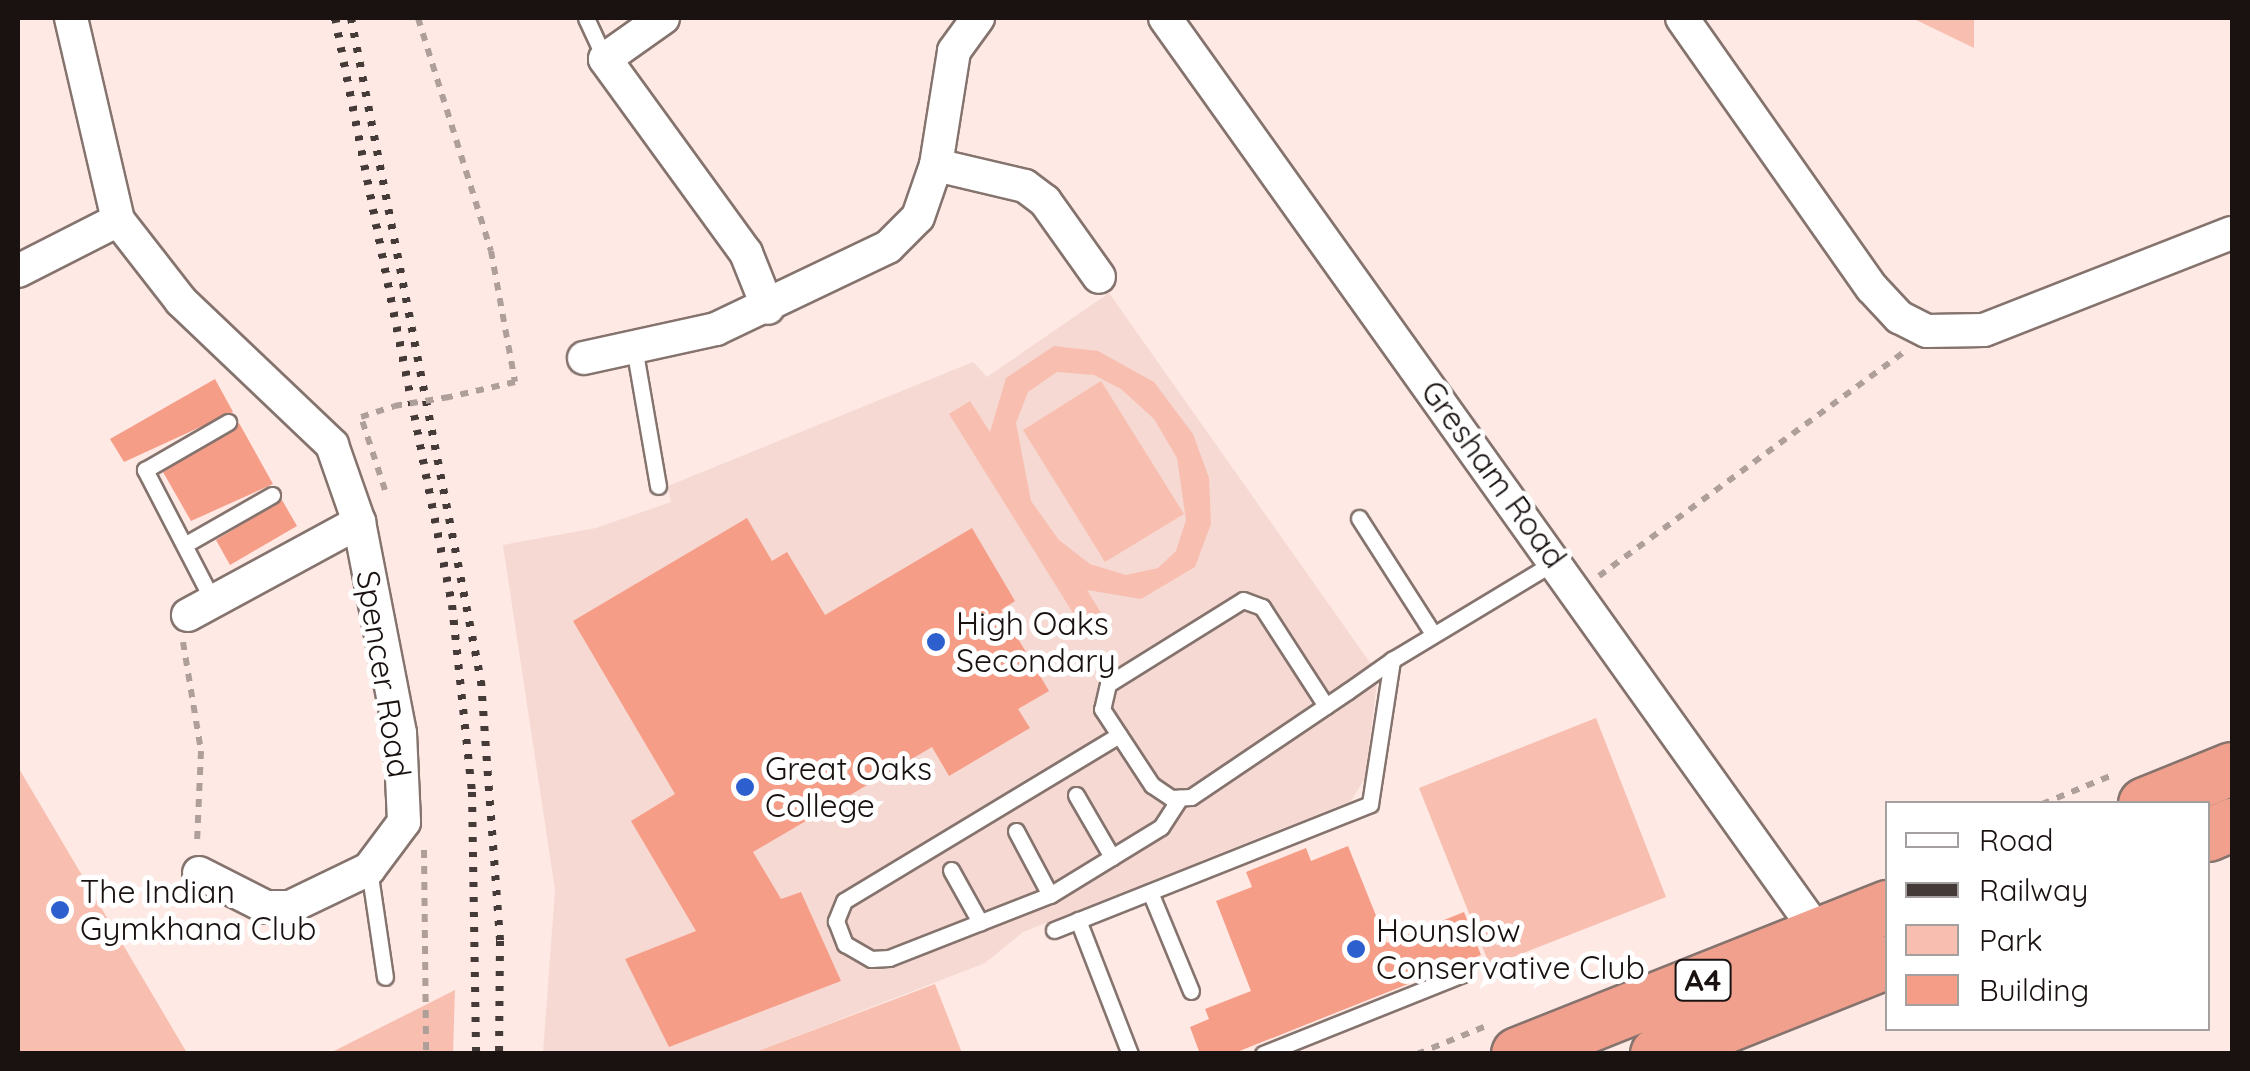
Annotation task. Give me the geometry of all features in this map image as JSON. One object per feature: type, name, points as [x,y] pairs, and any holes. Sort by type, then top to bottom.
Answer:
[{"type":"highway","points":[[2152,801],[2232,768]]},
{"type":"highway","name":"A4","points":[[1518,1054],[1885,907]]},
{"type":"highway","name":"A4","points":[[1656,1054],[1885,963]]},
{"type":"street","name":"Spencer Road","points":[[70,18],[118,220],[181,301],[332,444],[359,522],[400,733],[404,822],[368,869],[290,907],[266,907],[200,874]]},
{"type":"street","points":[[663,18],[605,59],[746,253],[768,308]]},
{"type":"street","points":[[584,358],[768,308],[888,248],[918,217],[936,166],[954,51],[978,18]]},
{"type":"street","name":"Gresham Road","points":[[1165,18],[1819,934]]},
{"type":"street","points":[[1682,18],[1872,288],[1899,318],[1927,331],[1984,330],[2232,233]]},
{"type":"street","points":[[936,166],[1025,186],[1045,200],[1099,277]]},
{"type":"street","points":[[18,271],[118,220]]},
{"type":"street","name":"Spencer Road","points":[[200,608],[359,522]]},
{"type":"lane","points":[[586,18],[605,59]]},
{"type":"lane","points":[[634,347],[658,486]]},
{"type":"lane","points":[[200,608],[186,544],[144,470],[228,422]]},
{"type":"lane","points":[[186,544],[272,496]]},
{"type":"lane","points":[[1359,518],[1432,632]]},
{"type":"lane","points":[[1119,735],[844,902],[836,921],[845,944],[871,959],[1050,896],[1161,826],[1180,798],[1326,706],[1432,632],[1556,561]]},
{"type":"lane","points":[[1180,798],[1152,784],[1102,709],[1108,684],[1235,601],[1262,607],[1326,706]]},
{"type":"lane","points":[[1054,930],[1370,804],[1392,660]]},
{"type":"lane","points":[[1076,794],[1112,857]]},
{"type":"lane","points":[[1016,830],[1050,896]]},
{"type":"lane","points":[[368,869],[385,977]]},
{"type":"lane","points":[[950,870],[980,922]]},
{"type":"lane","points":[[1150,892],[1191,991]]},
{"type":"lane","points":[[1078,920],[1130,1054]]},
{"type":"lane","points":[[1263,1054],[1463,974]]},
{"type":"path","points":[[376,410],[515,382],[491,251],[418,18]]},
{"type":"path","points":[[1577,591],[1877,378],[1927,331]]},
{"type":"path","points":[[200,608],[183,642],[204,797],[200,874]]},
{"type":"shaded area","name":"High Oaks Secondary","points":[[1109,293],[1378,674],[1365,778],[1351,801],[1023,932],[985,963],[753,1053],[543,1053],[555,890],[503,545],[596,528],[671,502],[668,486],[973,362],[987,377]]},
{"type":"green space","points":[[1912,18],[1974,18],[1974,48]]},
{"type":"green space","points":[[1054,346],[1098,351],[1154,382],[1193,434],[1209,478],[1211,524],[1195,567],[1141,599],[1087,590],[1106,621],[1086,634],[949,414],[970,401],[990,432],[1006,378]],"holes":[[[1057,372],[1094,375],[1121,389],[1154,419],[1177,458],[1186,520],[1176,551],[1158,568],[1126,575],[1090,564],[1059,540],[1031,501],[1016,423],[1028,392]]]},
{"type":"green space","points":[[1101,381],[1184,514],[1105,562],[1023,430]]},
{"type":"green space","points":[[1596,718],[1666,897],[1490,966],[1419,788]]},
{"type":"green space","name":"The Indian Gymkhana Club","points":[[18,767],[187,1053],[18,1053]]},
{"type":"green space","points":[[935,984],[962,1053],[753,1053]]},
{"type":"green space","points":[[455,990],[453,1053],[330,1053]]},
{"type":"building","points":[[215,379],[233,412],[124,462],[110,439]]},
{"type":"building","points":[[239,423],[273,484],[191,521],[163,472]]},
{"type":"building","points":[[282,500],[297,526],[230,565],[216,540]]},
{"type":"building","points":[[747,518],[772,561],[787,552],[825,615],[972,528],[1015,601],[1001,610],[1049,691],[1018,709],[1030,728],[949,776],[932,747],[753,852],[781,899],[801,892],[841,981],[669,1047],[625,959],[696,931],[631,821],[675,794],[573,621]]},
{"type":"building","name":"Hounslow Conservative Club","points":[[1348,846],[1387,943],[1464,912],[1481,955],[1232,1054],[1200,1054],[1190,1027],[1209,1019],[1205,1009],[1251,991],[1216,901],[1252,887],[1246,872],[1306,848],[1311,861]]},
{"type":"railway","points":[[335,18],[452,605],[472,792],[476,1054]]},
{"type":"railway","points":[[351,18],[481,681],[500,941],[499,1054]]},
{"type":"place","name":"High Oaks Secondary","points":[[936,642]]},
{"type":"place","name":"Great Oaks College","points":[[745,787]]},
{"type":"place","name":"The Indian Gymkhana Club","points":[[60,910]]},
{"type":"place","name":"Hounslow Conservative Club","points":[[1356,949]]}]
